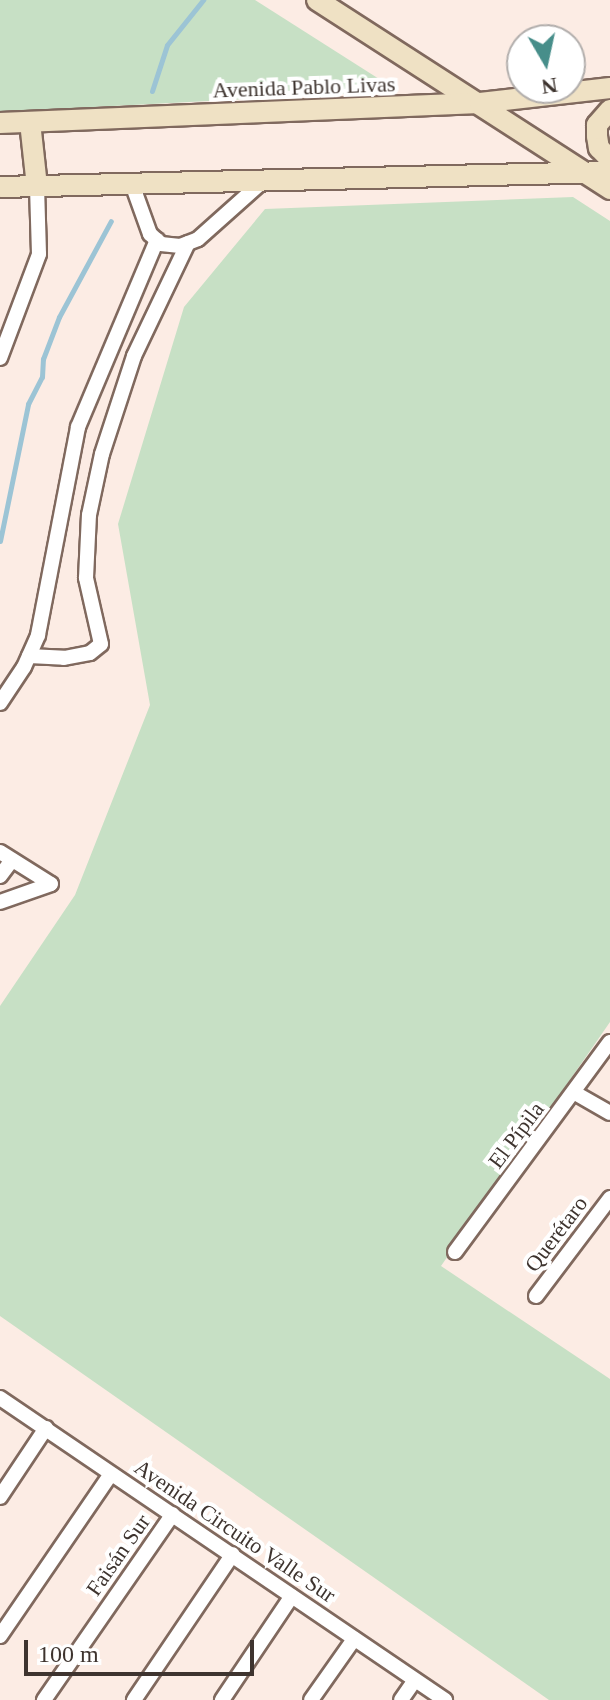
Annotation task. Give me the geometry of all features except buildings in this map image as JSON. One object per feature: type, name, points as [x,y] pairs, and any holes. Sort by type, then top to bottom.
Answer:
[{"type":"main road","points":[[317,0],[610,189]]},
{"type":"main road","name":"Avenida Pablo Livas","points":[[0,123],[480,103],[610,88]]},
{"type":"main road","points":[[610,110],[600,119],[597,136],[599,148],[610,159]]},
{"type":"main road","points":[[30,122],[37,186]]},
{"type":"main road","points":[[0,187],[610,172]]},
{"type":"street","points":[[132,184],[150,234],[161,244],[180,246],[198,239],[262,182]]},
{"type":"street","points":[[0,358],[39,254],[37,186]]},
{"type":"street","points":[[0,703],[38,635],[78,427],[157,240]]},
{"type":"street","points":[[29,656],[64,658],[90,653],[101,644],[86,578],[89,515],[102,454],[134,356],[188,243]]},
{"type":"street","points":[[0,876],[6,856],[51,884],[0,902]]},
{"type":"street","name":"El Pípila","points":[[455,1252],[610,1042]]},
{"type":"street","points":[[575,1093],[610,1113]]},
{"type":"street","name":"Querétaro","points":[[536,1296],[610,1198]]},
{"type":"street","name":"Avenida Circuito Valle Sur","points":[[0,1398],[445,1700]]},
{"type":"street","points":[[0,1497],[46,1428]]},
{"type":"street","points":[[0,1636],[111,1474]]},
{"type":"street","name":"Faisán Sur","points":[[44,1700],[173,1514]]},
{"type":"street","points":[[134,1700],[233,1554]]},
{"type":"street","points":[[222,1700],[292,1596]]},
{"type":"street","points":[[311,1700],[354,1639]]},
{"type":"street","points":[[401,1700],[415,1680]]},
{"type":"green space","points":[[0,0],[255,0],[398,91],[0,112]]},
{"type":"green space","points":[[573,197],[610,221],[610,1022],[441,1266],[610,1379],[610,1700],[549,1700],[0,1316],[0,1006],[75,895],[150,705],[118,524],[184,307],[265,209]]},
{"type":"waterway","points":[[152,91],[167,45],[203,0]]},
{"type":"waterway","points":[[0,541],[28,404],[42,377],[43,359],[59,317],[111,221]]}]
